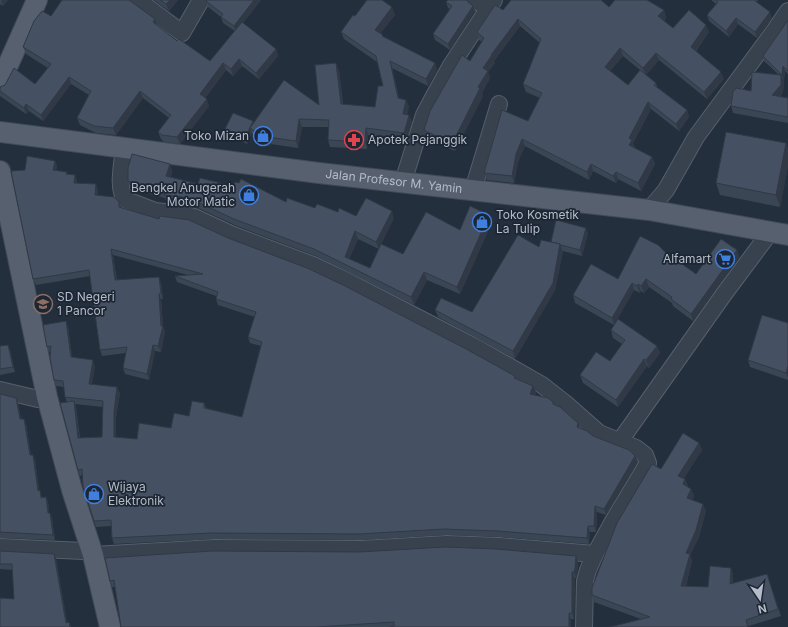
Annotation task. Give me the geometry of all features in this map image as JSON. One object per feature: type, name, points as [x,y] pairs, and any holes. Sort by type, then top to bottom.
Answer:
[{"type":"main road","points":[[0,56],[25,0]]},
{"type":"main road","points":[[0,83],[37,0]]},
{"type":"main road","name":"Jalan Profesor M. Yamin","points":[[0,132],[320,173],[649,210],[780,233]]},
{"type":"main road","points":[[0,172],[68,491]]},
{"type":"main road","points":[[0,228],[38,399],[88,553],[110,627]]},
{"type":"main road","points":[[88,553],[99,627]]},
{"type":"street","points":[[138,0],[182,33],[201,0]]},
{"type":"street","points":[[403,182],[424,115],[486,3]]},
{"type":"street","points":[[649,210],[666,190],[682,160],[700,132],[788,11]]},
{"type":"street","points":[[473,190],[499,104]]},
{"type":"street","points":[[124,148],[121,186],[123,197],[126,200],[155,211],[194,217],[248,241],[313,265],[349,282],[511,367],[542,385],[565,403],[599,434],[636,448],[645,455],[648,462],[595,554],[585,581],[584,627]]},
{"type":"street","points":[[620,441],[724,294],[780,233]]},
{"type":"street","points":[[0,390],[38,399]]},
{"type":"street","points":[[0,547],[88,553],[214,548],[360,549],[447,544],[499,546],[595,554]]},
{"type":"building","points":[[62,0],[129,0],[155,19],[153,22],[177,41],[179,39],[210,61],[242,22],[276,49],[256,73],[239,59],[231,69],[223,63],[200,94],[207,99],[177,137],[162,135],[158,132],[171,115],[140,91],[113,128],[94,126],[77,118],[91,91],[69,77],[41,115],[26,104],[24,108],[0,91],[0,87],[5,85],[14,68],[35,84],[51,64],[23,47],[34,21],[42,11],[51,16]]},
{"type":"building","points":[[160,0],[170,0],[166,4]]},
{"type":"building","points":[[206,0],[254,0],[234,26],[221,17],[223,14]]},
{"type":"building","points":[[367,0],[382,0],[392,7],[375,30],[383,35],[382,36],[435,63],[426,79],[390,61],[398,98],[406,100],[403,114],[409,115],[404,133],[366,128],[365,142],[328,140],[329,120],[299,119],[296,141],[268,137],[267,139],[250,128],[284,80],[319,105],[315,65],[336,63],[341,104],[375,107],[378,86],[383,86],[376,56],[341,32],[353,15],[355,16]]},
{"type":"building","points":[[448,0],[466,0],[473,6],[448,44],[433,34],[452,6],[446,2]]},
{"type":"building","points":[[511,0],[601,0],[609,7],[615,0],[647,0],[664,10],[658,16],[673,28],[689,10],[706,25],[691,47],[721,72],[704,92],[656,53],[643,68],[620,48],[605,67],[628,85],[640,70],[656,83],[654,85],[687,110],[676,124],[648,102],[629,138],[632,140],[629,145],[652,157],[638,183],[616,172],[613,176],[591,164],[587,172],[522,139],[516,154],[512,176],[484,173],[502,110],[528,121],[542,93],[523,84],[541,39],[518,19],[483,68],[488,71],[478,87],[480,88],[452,144],[424,130],[430,111],[462,55],[470,61],[484,38],[477,32],[495,5],[503,10]]},
{"type":"building","points":[[716,0],[754,0],[770,12],[755,32],[736,18],[726,31],[707,15],[718,2]]},
{"type":"building","points":[[788,20],[788,71],[783,66],[782,75],[763,56]]},
{"type":"building","points":[[752,72],[781,75],[781,85],[772,95],[788,98],[788,117],[731,106],[733,92],[736,88],[751,91]]},
{"type":"building","points":[[233,113],[253,121],[245,138],[225,129]]},
{"type":"building","points":[[726,132],[786,143],[776,195],[716,183]]},
{"type":"building","points":[[132,154],[170,164],[166,176],[198,184],[200,178],[233,186],[235,182],[239,183],[241,179],[286,202],[287,198],[315,208],[317,204],[338,212],[339,208],[356,216],[366,198],[392,211],[376,242],[355,231],[345,257],[370,268],[381,244],[403,254],[426,212],[460,230],[470,206],[489,215],[457,287],[424,272],[411,297],[314,249],[234,219],[195,201],[182,197],[164,195],[165,192],[128,181],[128,168]]},
{"type":"building","points":[[27,156],[55,161],[53,170],[75,175],[74,183],[96,184],[95,195],[114,197],[119,202],[119,207],[159,219],[160,216],[189,220],[228,238],[307,268],[343,285],[468,350],[515,376],[514,378],[533,386],[530,394],[548,398],[553,402],[553,404],[560,407],[578,423],[577,427],[587,431],[593,436],[629,450],[635,456],[604,509],[595,506],[594,526],[588,526],[587,538],[498,531],[444,529],[359,534],[211,533],[112,538],[111,520],[94,521],[83,486],[82,469],[78,470],[60,403],[74,401],[78,438],[102,437],[103,401],[65,397],[63,381],[54,380],[50,358],[51,346],[47,347],[43,325],[66,321],[71,357],[93,360],[89,384],[117,387],[114,412],[114,437],[137,439],[139,423],[171,428],[174,413],[189,416],[192,401],[204,403],[204,408],[242,417],[262,342],[248,337],[256,312],[216,299],[218,292],[175,276],[203,274],[111,249],[115,280],[159,277],[161,293],[159,294],[161,326],[163,326],[158,346],[153,345],[147,374],[123,368],[127,347],[100,350],[89,270],[33,279],[11,171],[25,170]]},
{"type":"building","points":[[556,220],[586,228],[580,250],[551,242]]},
{"type":"building","points":[[518,235],[539,247],[541,240],[560,244],[553,283],[513,351],[435,310],[441,298],[472,312]]},
{"type":"building","points":[[640,236],[658,245],[665,252],[696,274],[721,239],[737,250],[691,314],[671,299],[672,297],[646,279],[641,286],[638,284],[637,286],[632,283],[612,318],[573,295],[591,264],[618,279]]},
{"type":"building","points":[[762,315],[788,323],[788,366],[786,373],[748,360]]},
{"type":"building","points":[[618,319],[657,346],[646,360],[644,359],[616,400],[580,375],[596,352],[610,361],[625,340],[611,330]]},
{"type":"building","points":[[8,345],[13,367],[0,369],[0,346]]},
{"type":"building","points":[[0,394],[16,398],[20,419],[24,419],[30,455],[33,455],[38,491],[40,490],[41,498],[46,497],[53,535],[0,532]]},
{"type":"building","points":[[683,433],[699,443],[678,476],[685,479],[683,484],[691,489],[687,498],[703,504],[696,530],[686,553],[690,554],[681,586],[708,587],[710,566],[731,568],[730,584],[767,574],[778,609],[746,620],[748,627],[610,627],[650,617],[592,595],[592,588],[617,523],[652,464],[661,469]]},
{"type":"building","points":[[445,547],[496,549],[576,556],[574,572],[572,572],[572,613],[569,613],[569,627],[390,627],[394,626],[394,622],[316,627],[121,627],[114,580],[110,581],[105,558],[212,551],[359,552]]},
{"type":"building","points":[[0,551],[54,554],[66,623],[69,622],[70,627],[0,627],[0,598],[14,599],[12,564],[0,564]]},
{"type":"place","name":"Toko Mizan","points":[[263,136]]},
{"type":"place","name":"Apotek Pejanggik","points":[[354,140]]},
{"type":"place","name":"Bengkel Anugerah Motor Matic","points":[[249,195]]},
{"type":"place","name":"Toko Kosmetik La Tulip","points":[[482,222]]},
{"type":"place","name":"Alfamart","points":[[725,259]]},
{"type":"place","name":"SD Negeri 1 Pancor","points":[[43,304]]},
{"type":"place","name":"Wijaya Elektronik","points":[[94,494]]}]
